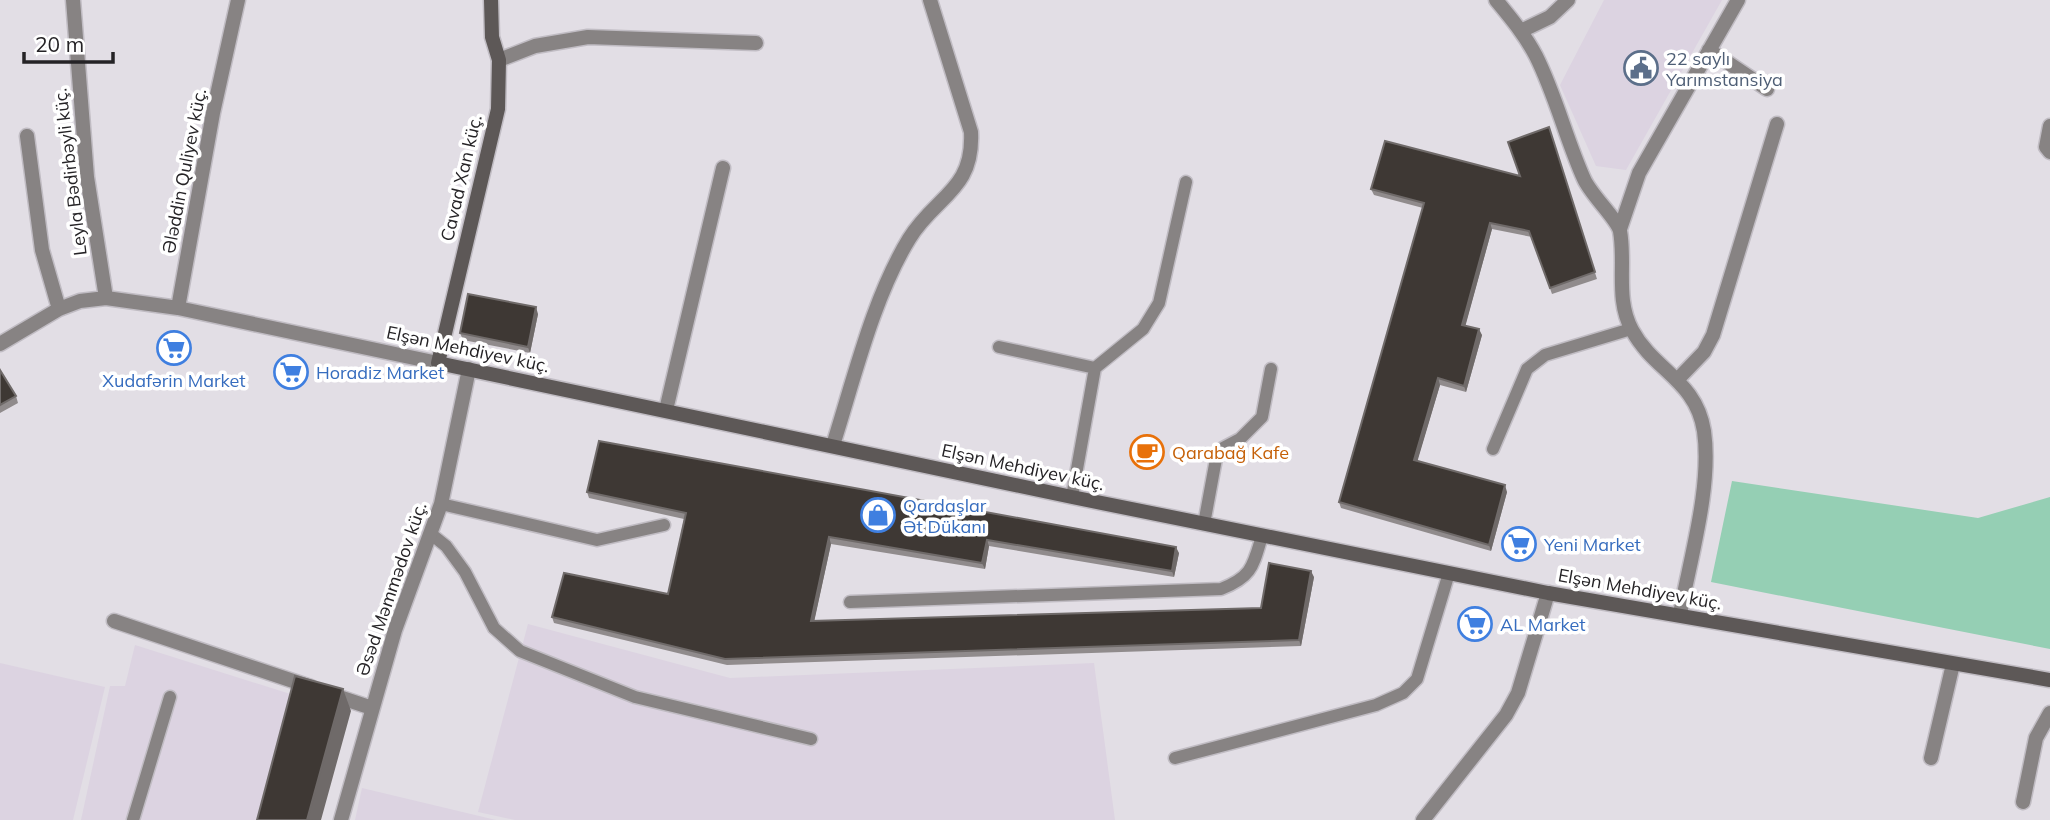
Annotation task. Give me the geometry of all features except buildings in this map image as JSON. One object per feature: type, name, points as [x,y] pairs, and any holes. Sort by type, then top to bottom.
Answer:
[{"type":"street","name":"Leyla Bədirbəyli küç.","points":[[74,0],[86,177],[106,298]]},
{"type":"street","name":"Ələddin Quliyev küç.","points":[[178,308],[213,113],[238,0]]},
{"type":"street","name":"Cavad Xan küç.","points":[[438,363],[498,109],[499,60],[492,37],[491,0]]},
{"type":"street","points":[[833,445],[894,269],[924,217],[955,190],[967,172],[971,132],[930,0]]},
{"type":"street","points":[[1496,0],[1521,31],[1548,84],[1584,180],[1595,200],[1620,229]]},
{"type":"street","points":[[1521,31],[1550,17],[1568,0]]},
{"type":"street","points":[[1680,614],[1705,461],[1700,413],[1691,393],[1643,347],[1631,329],[1622,295],[1620,229],[1639,173],[1738,0]]},
{"type":"street","points":[[499,60],[535,46],[588,37],[756,43]]},
{"type":"street","points":[[1709,50],[1767,89]]},
{"type":"street","points":[[1678,379],[1704,352],[1713,335],[1777,124]]},
{"type":"street","points":[[2050,126],[2046,148],[2050,152]]},
{"type":"street","points":[[27,136],[42,250],[59,309]]},
{"type":"street","points":[[666,410],[723,168]]},
{"type":"street","name":"Elşən Mehdiyev küç.","points":[[0,344],[59,309],[80,301],[106,298],[178,308],[1072,497],[1548,593],[2050,680]]},
{"type":"street","name":"Əsəd Məmmədov küç.","points":[[341,820],[395,630],[440,504],[469,369]]},
{"type":"street","points":[[1423,820],[1506,715],[1518,693],[1548,593]]},
{"type":"street","points":[[114,621],[372,708]]},
{"type":"street","points":[[1931,758],[1952,664]]},
{"type":"street","points":[[2023,802],[2036,738],[2050,713]]},
{"type":"lane","points":[[1072,497],[1095,368],[1143,329],[1158,303],[1186,182]]},
{"type":"lane","points":[[1493,449],[1527,369],[1545,355],[1631,329]]},
{"type":"lane","points":[[999,347],[1095,368]]},
{"type":"lane","points":[[1204,524],[1216,459],[1223,448],[1240,439],[1262,417],[1270,369]]},
{"type":"lane","points":[[440,504],[597,540],[664,525]]},
{"type":"lane","points":[[431,534],[446,546],[465,572],[494,628],[520,651],[635,697],[811,739]]},
{"type":"lane","points":[[850,602],[1221,589],[1241,581],[1253,565],[1262,536]]},
{"type":"lane","points":[[1175,758],[1376,705],[1403,693],[1417,679],[1449,573]]},
{"type":"lane","points":[[133,820],[170,697]]},
{"type":"shaded area","points":[[1604,0],[1722,0],[1626,170],[1596,166],[1560,85]]},
{"type":"shaded area","points":[[528,624],[730,678],[1094,663],[1115,820],[515,820],[478,812]]},
{"type":"shaded area","points":[[135,645],[303,698],[270,820],[81,820],[110,686],[125,686]]},
{"type":"shaded area","points":[[0,663],[105,687],[73,820],[0,820]]},
{"type":"shaded area","points":[[362,788],[496,820],[355,820]]},
{"type":"green space","points":[[1732,481],[1978,518],[2050,497],[2050,649],[1711,582]]},
{"type":"place","name":"22 saylı Yarımstansiya","points":[[1641,68]]},
{"type":"place","name":"Xudafərin Market","points":[[174,348]]},
{"type":"place","name":"Horadiz Market","points":[[291,372]]},
{"type":"place","name":"Qarabağ Kafe","points":[[1147,452]]},
{"type":"place","name":"Qardaşlar Ət Dükanı","points":[[878,515]]},
{"type":"place","name":"Yeni Market","points":[[1519,544]]},
{"type":"place","name":"AL Market","points":[[1475,624]]}]
